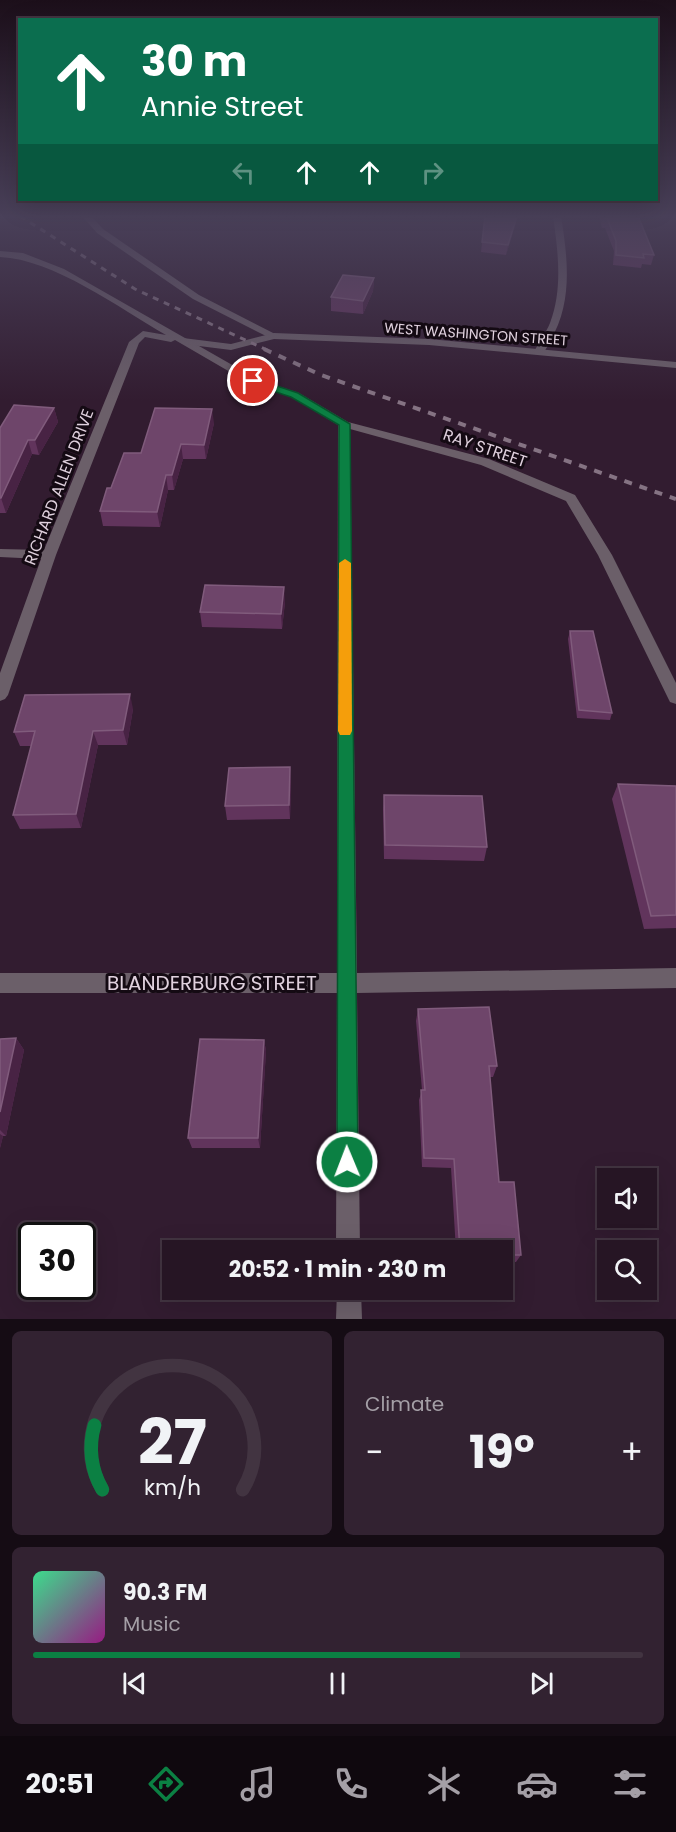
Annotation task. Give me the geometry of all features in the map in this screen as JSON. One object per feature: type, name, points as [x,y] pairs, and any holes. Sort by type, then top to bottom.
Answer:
[{"type":"street","points":[[72,278],[183,341],[231,347],[274,336]]},
{"type":"street","points":[[168,278],[196,297],[274,336]]},
{"type":"street","points":[[539,352],[555,323],[562,278]]},
{"type":"street","name":"RICHARD ALLEN DRIVE","points":[[0,695],[49,555],[134,342],[143,334],[183,341]]},
{"type":"street","name":"WEST WASHINGTON STREET","points":[[274,336],[429,342],[676,365]]},
{"type":"street","name":"RAY STREET","points":[[183,341],[253,381],[295,395],[345,424],[485,462],[571,498],[605,555],[676,698]]},
{"type":"street","points":[[345,424],[345,983],[348,1240]]},
{"type":"street","points":[[0,553],[49,555]]},
{"type":"street","name":"BLANDERBURG STREET","points":[[0,983],[345,983],[676,978]]},
{"type":"street","points":[[349,1300],[349,1319]]},
{"type":"building","points":[[342,278],[374,278],[363,301],[331,297]]},
{"type":"building","points":[[14,405],[54,408],[35,440],[28,440],[0,498],[0,428]]},
{"type":"building","points":[[155,408],[212,409],[204,445],[181,444],[172,475],[166,475],[157,512],[100,511],[107,488],[111,488],[124,453],[141,453]]},
{"type":"building","points":[[205,585],[284,587],[281,614],[200,612]]},
{"type":"building","points":[[570,631],[593,631],[612,713],[579,710]]},
{"type":"building","points":[[130,694],[123,730],[93,731],[76,814],[13,815],[35,731],[14,732],[25,695]]},
{"type":"building","points":[[290,767],[289,805],[225,806],[229,768]]},
{"type":"building","points":[[618,784],[676,786],[676,915],[651,916]]},
{"type":"building","points":[[384,795],[482,796],[487,847],[385,845]]},
{"type":"building","points":[[489,1007],[497,1066],[489,1066],[499,1182],[514,1182],[521,1255],[513,1255],[513,1240],[459,1240],[454,1159],[424,1158],[421,1090],[425,1090],[418,1009]]},
{"type":"building","points":[[16,1038],[0,1112],[0,1039]]},
{"type":"building","points":[[200,1039],[264,1040],[258,1138],[188,1138]]},
{"type":"railway","points":[[117,278],[135,289],[267,350]]},
{"type":"railway","points":[[264,349],[321,375],[676,499]]},
{"type":"slow traffic","points":[[345,563],[345,731]]},
{"type":"route","points":[[253,381],[295,395],[345,424],[347,1162]]}]
